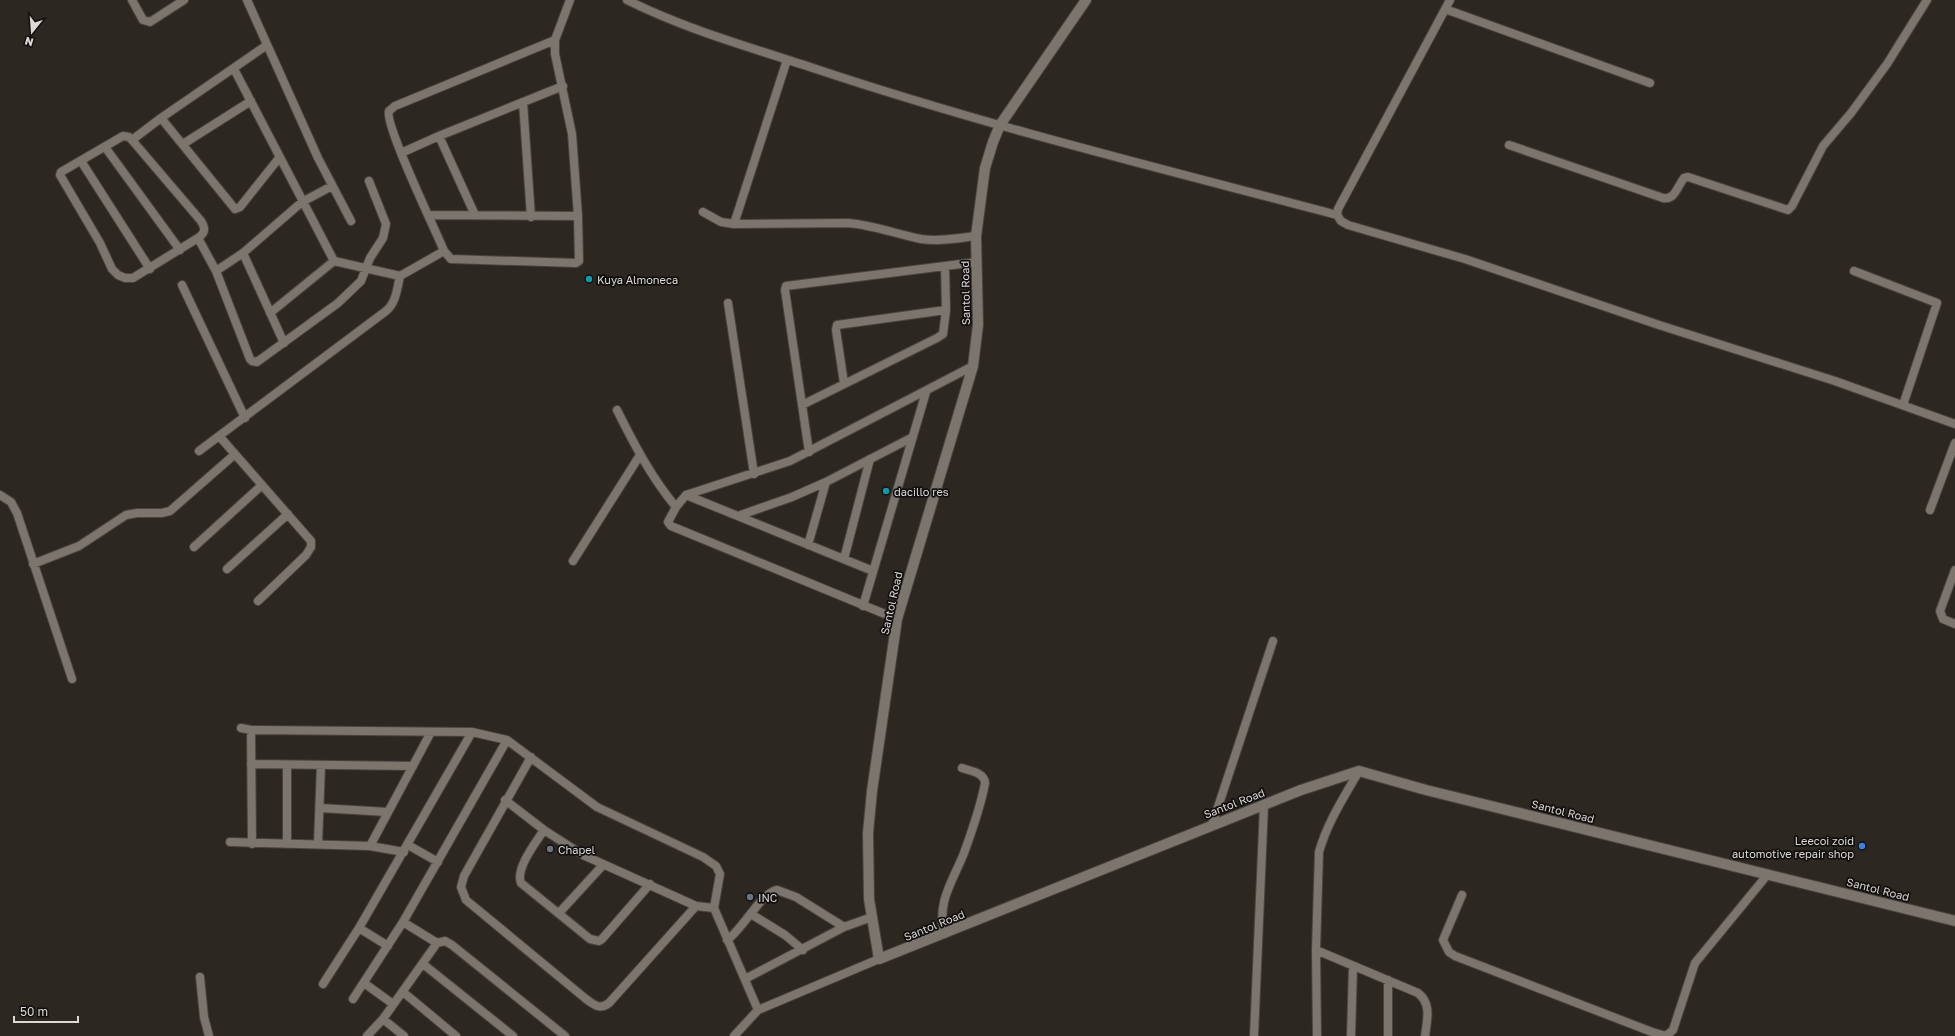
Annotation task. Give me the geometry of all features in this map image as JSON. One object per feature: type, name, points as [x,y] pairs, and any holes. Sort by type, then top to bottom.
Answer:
[{"type":"street","points":[[132,0],[143,20],[150,22],[184,0]]},
{"type":"street","points":[[246,0],[332,186],[351,221]]},
{"type":"street","points":[[555,40],[392,109],[388,118],[444,251],[448,257],[456,260],[576,263],[579,260],[578,216],[572,134],[555,54],[555,40],[570,0]]},
{"type":"street","points":[[627,0],[703,32],[873,88],[1000,125],[1337,215],[1348,225],[1465,259],[1659,325],[1835,381],[1955,424]]},
{"type":"street","name":"Santol Road","points":[[1086,0],[1000,125],[985,168],[976,236],[978,324],[973,366],[898,619],[872,790],[868,833],[869,899],[879,959],[1212,825],[1325,781],[1359,771],[1426,790],[1955,920]]},
{"type":"street","points":[[1337,215],[1338,209],[1450,0]]},
{"type":"street","points":[[1509,145],[1663,198],[1668,199],[1672,197],[1684,178],[1688,177],[1788,210],[1792,206],[1822,146],[1851,113],[1887,64],[1927,0]]},
{"type":"street","points":[[1445,9],[1650,83]]},
{"type":"street","points":[[132,140],[161,118],[267,45]]},
{"type":"street","points":[[734,224],[787,60]]},
{"type":"street","points":[[234,69],[279,158],[334,261],[400,276],[444,251]]},
{"type":"street","points":[[402,153],[439,136],[563,86]]},
{"type":"street","points":[[183,144],[251,101]]},
{"type":"street","points":[[523,102],[531,217]]},
{"type":"street","points":[[161,118],[236,209],[240,207],[279,158]]},
{"type":"street","points":[[123,136],[129,137],[132,140],[201,221],[205,230],[204,234],[150,269],[134,278],[125,278],[118,275],[112,269],[100,242],[60,176],[61,172],[123,136]]},
{"type":"street","points":[[439,136],[475,215]]},
{"type":"street","points":[[105,147],[180,250]]},
{"type":"street","points":[[81,161],[150,269]]},
{"type":"street","points":[[198,238],[216,271],[252,361],[257,362],[338,304],[361,281],[370,258],[383,238],[386,224],[369,181]]},
{"type":"street","points":[[216,271],[242,252],[302,202],[332,186]]},
{"type":"street","points":[[703,212],[721,222],[734,224],[848,223],[861,224],[921,239],[934,240],[976,236]]},
{"type":"street","points":[[429,215],[531,217],[578,216]]},
{"type":"street","points":[[242,252],[284,343]]},
{"type":"street","points":[[270,313],[334,261]]},
{"type":"street","points":[[809,452],[785,290],[786,286],[977,262]]},
{"type":"street","points":[[802,404],[943,334],[946,310],[945,266]]},
{"type":"street","points":[[1854,271],[1937,303],[1903,405]]},
{"type":"street","points":[[200,451],[392,306],[400,276]]},
{"type":"street","points":[[182,285],[245,418]]},
{"type":"street","points":[[728,303],[754,474]]},
{"type":"street","points":[[844,383],[836,330],[837,325],[946,310]]},
{"type":"street","points":[[898,619],[863,606],[671,526],[668,522],[676,507],[686,495],[785,463],[926,392],[973,366]]},
{"type":"street","points":[[863,606],[911,438],[926,392]]},
{"type":"street","points":[[617,410],[640,455],[661,488],[676,507]]},
{"type":"street","points":[[220,437],[234,455],[311,541],[311,547],[306,555],[258,601]]},
{"type":"street","points":[[738,516],[792,498],[911,438]]},
{"type":"street","points":[[1930,510],[1955,443]]},
{"type":"street","points":[[33,564],[79,546],[126,515],[137,513],[162,514],[170,511],[234,455]]},
{"type":"street","points":[[573,561],[640,455]]},
{"type":"street","points":[[844,559],[870,458]]},
{"type":"street","points":[[808,545],[826,482]]},
{"type":"street","points":[[194,547],[262,485]]},
{"type":"street","points":[[0,495],[8,499],[14,506],[72,679]]},
{"type":"street","points":[[686,495],[873,571]]},
{"type":"street","points":[[227,569],[288,514]]},
{"type":"street","points":[[1955,570],[1940,611],[1943,619],[1955,624]]},
{"type":"street","points":[[1212,825],[1273,641]]},
{"type":"street","points":[[241,728],[251,730],[472,732],[492,735],[507,740],[597,807],[703,857],[716,866],[720,874],[720,880],[714,908],[758,1010]]},
{"type":"street","points":[[251,730],[252,844]]},
{"type":"street","points":[[370,846],[431,732]]},
{"type":"street","points":[[323,984],[359,928],[472,732]]},
{"type":"street","points":[[353,999],[403,922],[507,740]]},
{"type":"street","points":[[531,757],[505,800],[464,876],[461,887],[466,900],[594,1004],[602,1007],[609,1003],[696,906]]},
{"type":"street","points":[[252,764],[413,766]]},
{"type":"street","points":[[287,844],[288,765]]},
{"type":"street","points":[[318,844],[320,765]]},
{"type":"street","points":[[944,934],[941,914],[943,902],[967,843],[985,783],[984,778],[981,775],[962,768]]},
{"type":"street","points":[[1317,1036],[1316,950],[1319,852],[1331,822],[1359,771]]},
{"type":"street","points":[[505,800],[569,847],[603,865],[650,884],[696,906],[714,908]]},
{"type":"street","points":[[1254,1036],[1264,805]]},
{"type":"street","points":[[320,808],[387,812]]},
{"type":"street","points":[[544,830],[523,866],[520,880],[521,883],[590,939],[599,940],[605,936],[650,884]]},
{"type":"street","points":[[230,842],[252,844],[318,844],[406,848],[438,862]]},
{"type":"street","points":[[559,914],[603,865]]},
{"type":"street","points":[[1462,895],[1443,940],[1449,952],[1455,956],[1652,1032],[1666,1036],[1673,1030],[1695,963],[1768,874]]},
{"type":"street","points":[[727,940],[772,892],[780,890],[796,897],[844,927]]},
{"type":"street","points":[[752,914],[785,935],[803,950]]},
{"type":"street","points":[[745,979],[803,950],[844,927],[872,917]]},
{"type":"street","points":[[403,922],[437,943]]},
{"type":"street","points":[[359,928],[388,946]]},
{"type":"street","points":[[367,1036],[403,992],[437,943],[445,941],[452,944],[565,1036]]},
{"type":"street","points":[[1316,950],[1412,989],[1424,997],[1428,1006],[1425,1036]]},
{"type":"street","points":[[734,1036],[758,1010],[879,959]]},
{"type":"street","points":[[423,964],[512,1036]]},
{"type":"street","points":[[1351,1036],[1353,966]]},
{"type":"street","points":[[200,977],[204,1017],[209,1036]]},
{"type":"street","points":[[1388,980],[1388,1036]]},
{"type":"street","points":[[364,983],[393,1004]]},
{"type":"street","points":[[403,992],[456,1036]]},
{"type":"street","points":[[382,1019],[404,1036]]},
{"type":"place","name":"Kuya Almoneca","points":[[589,279]]},
{"type":"place","name":"dacillo res","points":[[886,491]]},
{"type":"place","name":"Leecoi zoid automotive repair shop","points":[[1862,846]]},
{"type":"place","name":"Chapel","points":[[550,849]]},
{"type":"place","name":"INC","points":[[750,897]]}]
